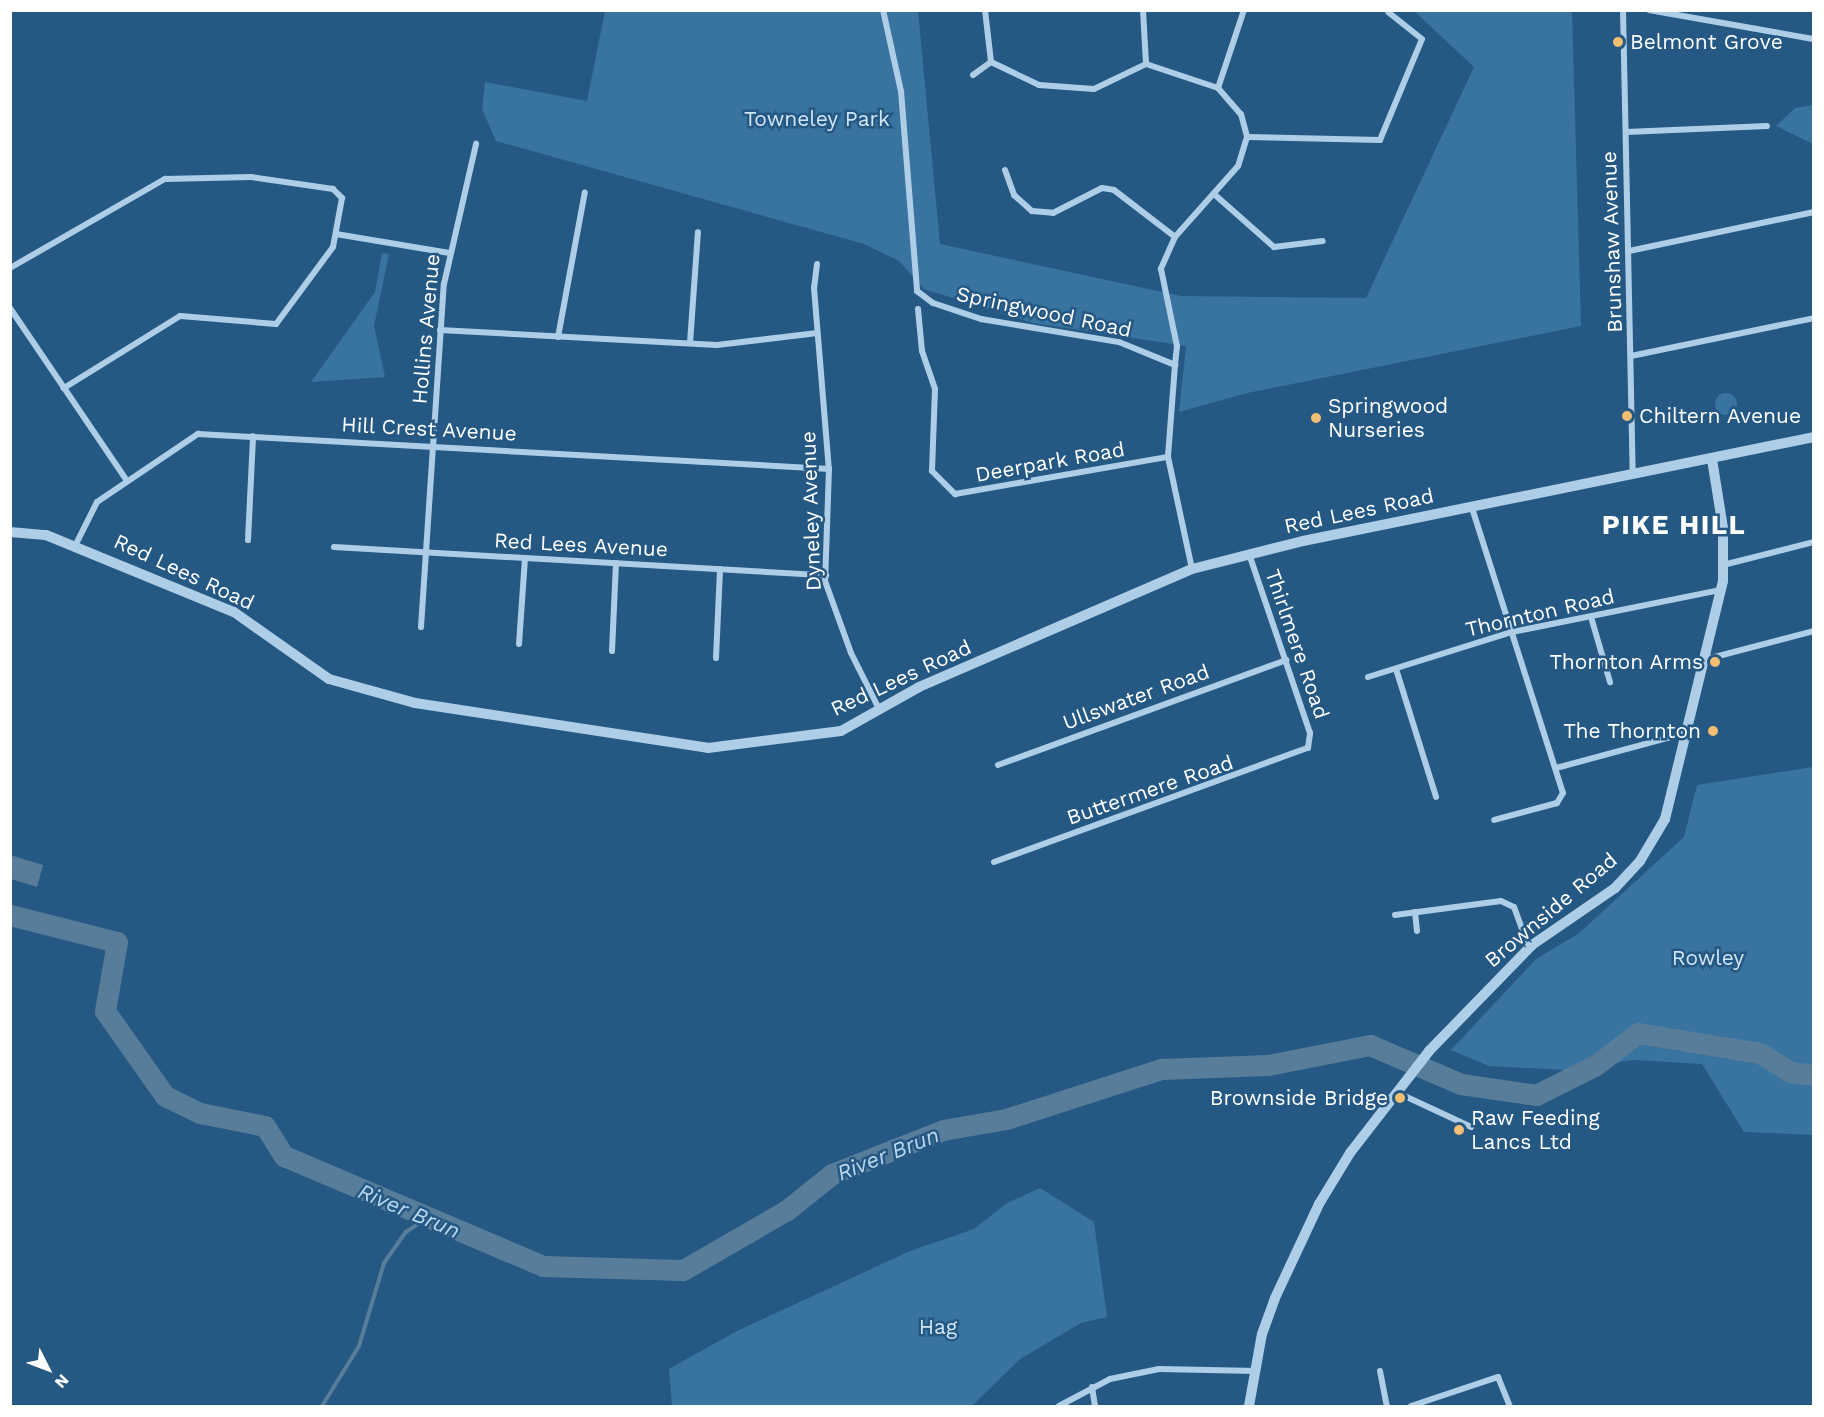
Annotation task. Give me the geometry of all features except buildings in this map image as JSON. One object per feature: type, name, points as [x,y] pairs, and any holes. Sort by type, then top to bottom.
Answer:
[{"type":"street","name":"Springwood Road","points":[[883,10],[901,91],[917,291],[933,303],[981,319],[1119,342],[1175,365]]},
{"type":"street","points":[[985,10],[991,62]]},
{"type":"street","points":[[1143,10],[1146,64]]},
{"type":"street","points":[[1218,88],[1244,10]]},
{"type":"street","name":"Brunshaw Avenue","points":[[1623,10],[1633,472]]},
{"type":"street","points":[[1649,10],[1814,39]]},
{"type":"street","points":[[1247,137],[1380,140],[1422,39],[1388,12]]},
{"type":"street","points":[[991,62],[1038,85],[1094,89],[1146,64],[1218,88],[1241,114],[1247,137],[1239,166],[1175,237],[1161,269],[1177,346],[1168,457],[1192,569]]},
{"type":"street","points":[[973,75],[991,62]]},
{"type":"street","points":[[1626,132],[1767,126]]},
{"type":"street","name":"Hollins Avenue","points":[[421,627],[440,330],[449,253],[476,144]]},
{"type":"street","points":[[1005,170],[1014,195],[1032,211],[1053,213],[1101,188],[1114,190],[1175,237]]},
{"type":"street","points":[[10,268],[165,179],[251,177],[333,189],[342,206],[336,234],[294,306],[276,324],[180,316],[64,388]]},
{"type":"street","points":[[558,337],[585,192]]},
{"type":"street","points":[[1214,194],[1274,247],[1323,241]]},
{"type":"street","points":[[1629,251],[1814,212]]},
{"type":"street","points":[[690,343],[698,232]]},
{"type":"street","points":[[336,234],[449,253]]},
{"type":"street","name":"Dyneley Avenue","points":[[817,264],[817,333],[829,469],[826,575],[847,643],[880,711]]},
{"type":"street","points":[[10,308],[127,481]]},
{"type":"street","name":"Deerpark Road","points":[[918,309],[922,351],[935,389],[932,471],[955,494],[1168,457]]},
{"type":"street","points":[[1632,356],[1814,318]]},
{"type":"street","points":[[440,330],[690,343],[817,333]]},
{"type":"street","name":"Hill Crest Avenue","points":[[75,546],[97,502],[198,434],[433,445],[829,469]]},
{"type":"street","points":[[248,540],[253,436]]},
{"type":"street","name":"Red Lees Road","points":[[10,532],[46,535],[234,612],[329,679],[415,703],[708,748],[841,731],[919,687],[1192,569],[1633,472],[1712,459],[1814,436]]},
{"type":"street","name":"Brownside Road","points":[[1249,1407],[1275,1298],[1319,1204],[1396,1092],[1529,948],[1615,888],[1640,861],[1671,806],[1707,659],[1721,590],[1723,565],[1712,459]]},
{"type":"street","points":[[1472,508],[1563,793],[1557,803],[1494,820]]},
{"type":"street","points":[[1723,565],[1814,542]]},
{"type":"street","name":"Red Lees Avenue","points":[[334,547],[826,575]]},
{"type":"street","name":"Thirlmere Road","points":[[1250,557],[1311,741]]},
{"type":"street","points":[[519,644],[525,558]]},
{"type":"street","points":[[612,651],[616,563]]},
{"type":"street","points":[[716,658],[720,569]]},
{"type":"street","name":"Thornton Road","points":[[1368,677],[1512,633],[1721,590]]},
{"type":"street","points":[[1591,616],[1610,682]]},
{"type":"street","points":[[1707,659],[1814,631]]},
{"type":"street","name":"Ullswater Road","points":[[998,765],[1286,660]]},
{"type":"street","points":[[1396,669],[1436,797]]},
{"type":"street","points":[[1556,768],[1690,732]]},
{"type":"street","name":"Buttermere Road","points":[[994,862],[1292,757],[1311,741]]},
{"type":"street","points":[[1395,915],[1510,904],[1529,948]]},
{"type":"street","points":[[1415,912],[1417,931]]},
{"type":"street","points":[[1396,1092],[1472,1127]]},
{"type":"street","points":[[1059,1407],[1092,1387],[1159,1369],[1256,1371]]},
{"type":"street","points":[[1380,1371],[1386,1407]]},
{"type":"street","points":[[1411,1407],[1498,1377],[1510,1407]]},
{"type":"street","points":[[1092,1387],[1095,1407]]},
{"type":"green space","name":"Towneley Park","points":[[605,11],[918,11],[940,244],[1181,296],[1366,298],[1474,67],[1414,11],[1572,11],[1581,326],[1247,393],[1179,412],[1186,346],[1033,323],[924,289],[899,261],[864,244],[496,141],[482,109],[485,82],[587,101]]},
{"type":"green space","points":[[1813,105],[1813,144],[1776,126],[1795,108]]},
{"type":"green space","points":[[382,253],[389,254],[374,326],[385,377],[311,382],[375,292]]},
{"type":"green space","points":[[1726,393],[1734,396],[1737,404],[1734,412],[1726,415],[1718,412],[1715,404],[1718,396]]},
{"type":"green space","name":"Rowley","points":[[1813,767],[1813,1135],[1744,1132],[1702,1064],[1633,1060],[1564,1070],[1489,1066],[1451,1050],[1536,959],[1578,934],[1684,837],[1697,785]]},
{"type":"green space","name":"Hag","points":[[1040,1188],[1094,1222],[1107,1317],[1081,1323],[1020,1359],[972,1406],[672,1406],[669,1369],[737,1331],[910,1251],[974,1229],[1007,1203]]},
{"type":"shaded area","points":[[10,855],[43,865],[37,887],[11,879]]},
{"type":"waterway","name":"River Brun","points":[[10,915],[117,942],[105,1011],[165,1096],[200,1113],[265,1126],[284,1156],[543,1266],[683,1270],[787,1210],[832,1174],[943,1130],[1006,1119],[1161,1069],[1268,1065],[1370,1045],[1461,1084],[1536,1095],[1596,1065],[1638,1033],[1760,1053],[1790,1072],[1814,1075]]},
{"type":"waterway","points":[[322,1406],[359,1346],[384,1263],[406,1232],[425,1219]]},
{"type":"place","name":"Belmont Grove","points":[[1618,42]]},
{"type":"place","name":"Chiltern Avenue","points":[[1627,416]]},
{"type":"place","name":"Springwood Nurseries","points":[[1316,418]]},
{"type":"place","name":"Thornton Arms","points":[[1715,662]]},
{"type":"place","name":"The Thornton","points":[[1713,731]]},
{"type":"place","name":"Brownside Bridge","points":[[1400,1098]]},
{"type":"place","name":"Raw Feeding Lancs Ltd","points":[[1459,1130]]},
{"type":"district","name":"PIKE HILL","points":[[1674,526]]}]
